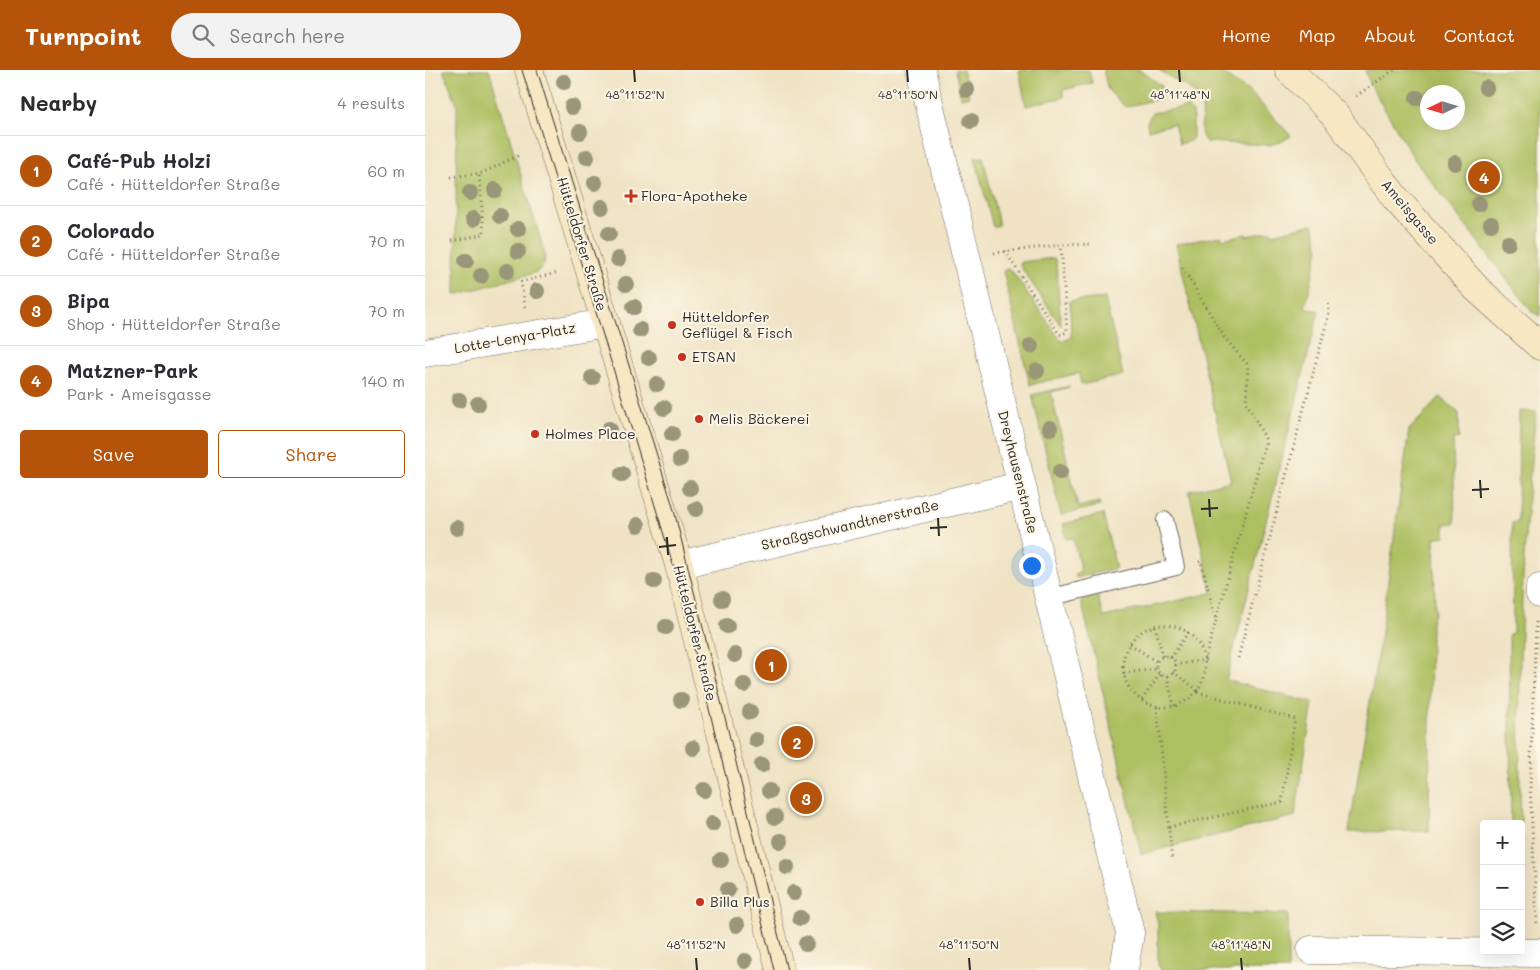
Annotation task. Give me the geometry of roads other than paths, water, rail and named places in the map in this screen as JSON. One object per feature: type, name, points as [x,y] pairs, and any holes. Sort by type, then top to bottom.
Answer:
[{"type":"main road","name":"Hütteldorfer Straße","points":[[529,70],[679,565],[780,970]]},
{"type":"main road","name":"Ameisgasse","points":[[1289,70],[1335,115],[1396,199],[1476,288],[1540,346]]},
{"type":"street","name":"Dreyhausenstraße","points":[[921,70],[1130,933],[1124,970]]},
{"type":"street","name":"Lotte-Lenya-Platz","points":[[425,353],[606,323]]},
{"type":"street","name":"Straßgschwandtnerstraße","points":[[679,565],[1021,486]]},
{"type":"street","points":[[1539,594],[1540,588]]},
{"type":"street","points":[[1311,950],[1539,940]]},
{"type":"lane","points":[[1048,598],[1176,566],[1165,520]]},
{"type":"tram line","points":[[522,70],[674,568],[774,970]]},
{"type":"tram line","points":[[537,70],[674,510],[787,970]]},
{"type":"place","name":"Matzner-Park","points":[[1484,177]]},
{"type":"place","name":"Flora-Apotheke","points":[[631,196]]},
{"type":"place","name":"Hütteldorfer Geflügel & Fisch","points":[[672,325]]},
{"type":"place","name":"ETSAN","points":[[682,357]]},
{"type":"place","name":"Melis Bäckerei","points":[[699,419]]},
{"type":"place","name":"Holmes Place","points":[[535,434]]},
{"type":"place","name":"Café-Pub Holzi","points":[[771,665]]},
{"type":"place","name":"Colorado","points":[[797,742]]},
{"type":"place","name":"Bipa","points":[[806,798]]},
{"type":"place","name":"Billa Plus","points":[[700,902]]}]
